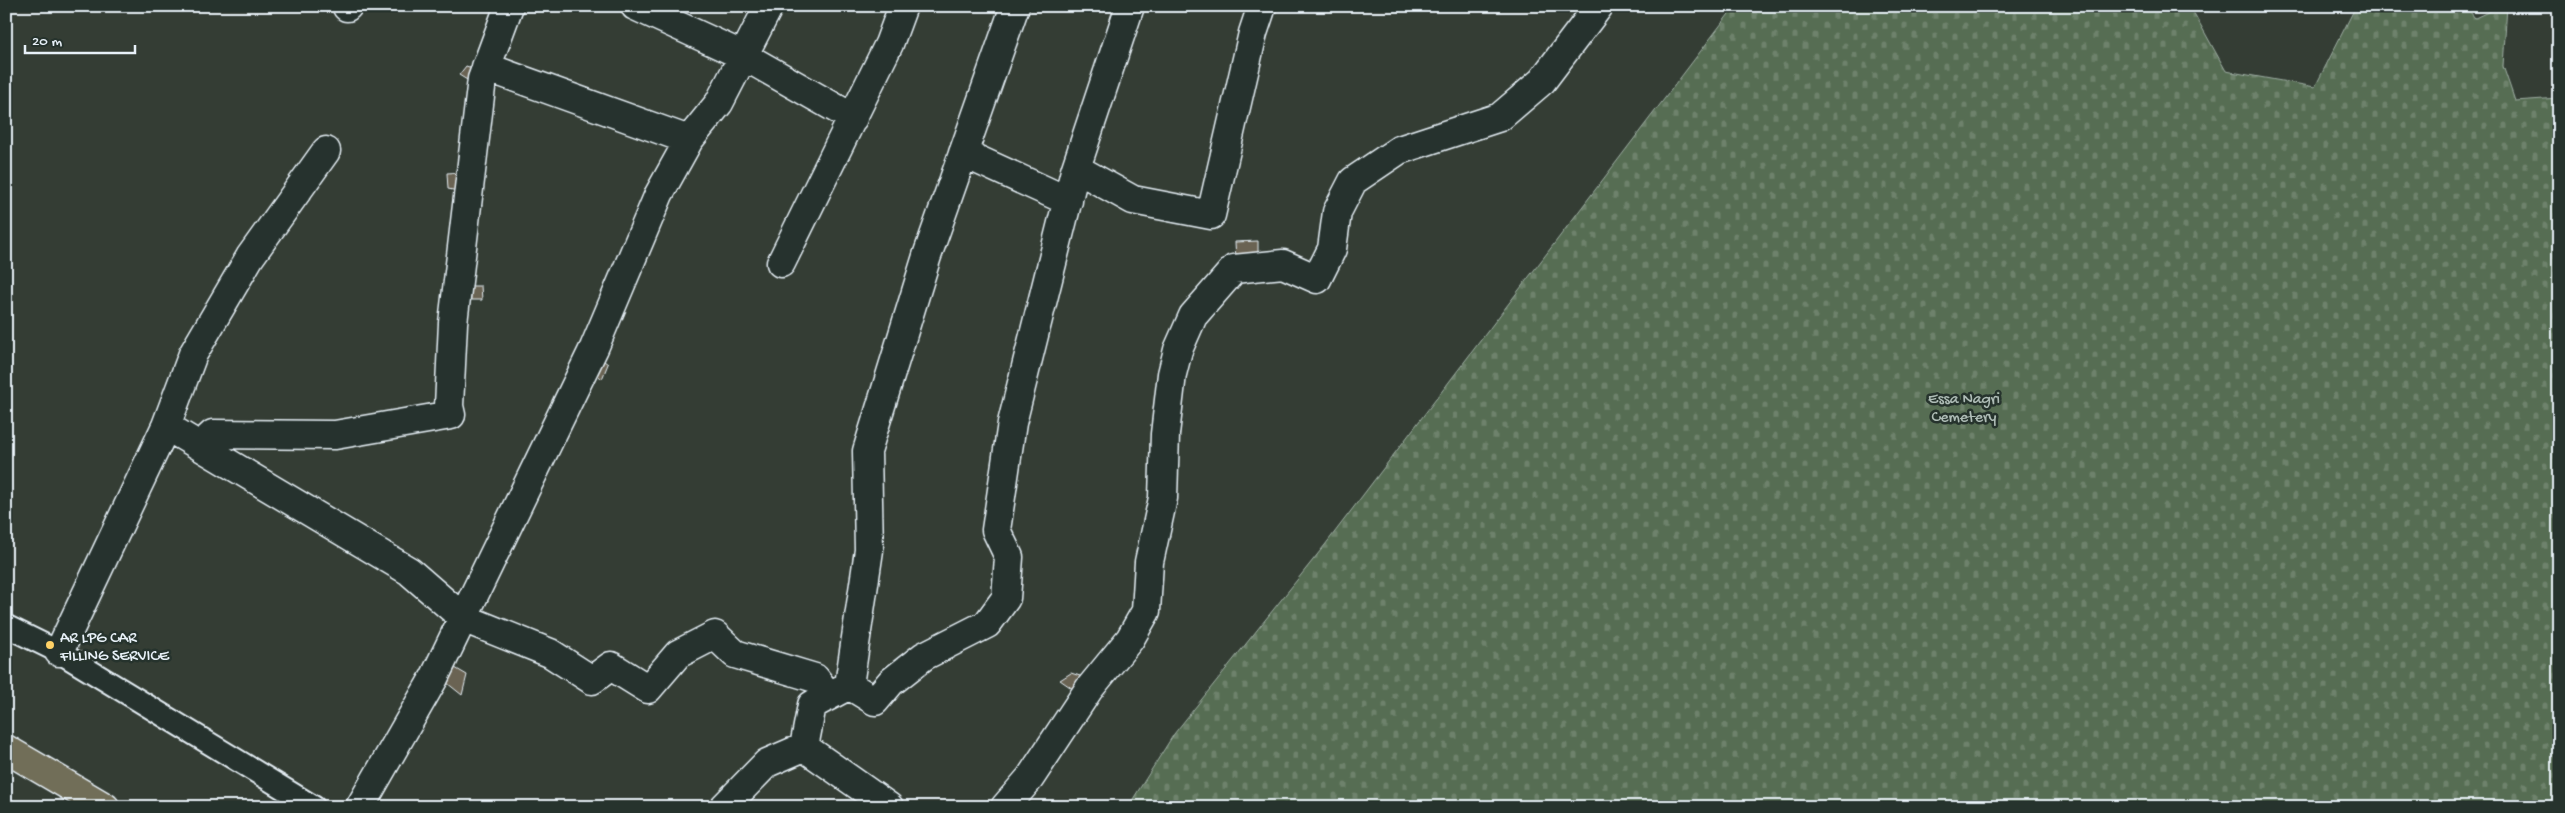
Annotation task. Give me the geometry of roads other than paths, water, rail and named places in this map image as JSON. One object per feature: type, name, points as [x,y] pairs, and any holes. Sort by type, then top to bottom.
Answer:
[{"type":"highway","points":[[6,749],[105,807]]},
{"type":"street","points":[[200,446],[213,434],[335,435],[451,415],[449,406],[453,323],[481,89],[486,67],[509,6]]},
{"type":"street","points":[[635,6],[744,56],[853,118]]},
{"type":"street","points":[[360,807],[434,678],[594,348],[659,194],[689,140],[720,103],[769,6]]},
{"type":"street","points":[[781,263],[889,44],[902,6]]},
{"type":"street","points":[[804,747],[812,705],[839,690],[869,550],[867,451],[927,256],[1014,6]]},
{"type":"street","points":[[166,426],[409,570],[463,618],[550,653],[592,680],[611,666],[648,689],[678,654],[715,635],[735,654],[815,678],[839,690],[875,701],[891,682],[924,656],[987,624],[1006,598],[1009,557],[996,530],[1012,422],[1075,171],[1130,6]]},
{"type":"street","points":[[1075,171],[1088,175],[1133,200],[1211,215],[1253,33],[1262,6]]},
{"type":"street","points":[[1005,807],[1030,778],[1089,689],[1130,639],[1146,611],[1149,562],[1163,498],[1165,434],[1172,374],[1178,350],[1193,316],[1234,269],[1283,264],[1317,279],[1332,249],[1336,212],[1353,181],[1399,150],[1500,117],[1542,81],[1599,6]]},
{"type":"street","points":[[486,67],[689,140]]},
{"type":"street","points":[[59,652],[166,426],[193,354],[250,257],[326,151]]},
{"type":"street","points":[[963,153],[1068,201]]},
{"type":"street","points":[[724,807],[767,763],[804,747]]},
{"type":"street","points":[[804,747],[890,807]]},
{"type":"lane","points":[[6,626],[59,652],[314,807]]},
{"type":"place","name":"AR LPG CAR FILLING SERVICE","points":[[50,645]]},
{"type":"park label","name":"Essa Nagri Cemetery","points":[[1964,406]]}]
